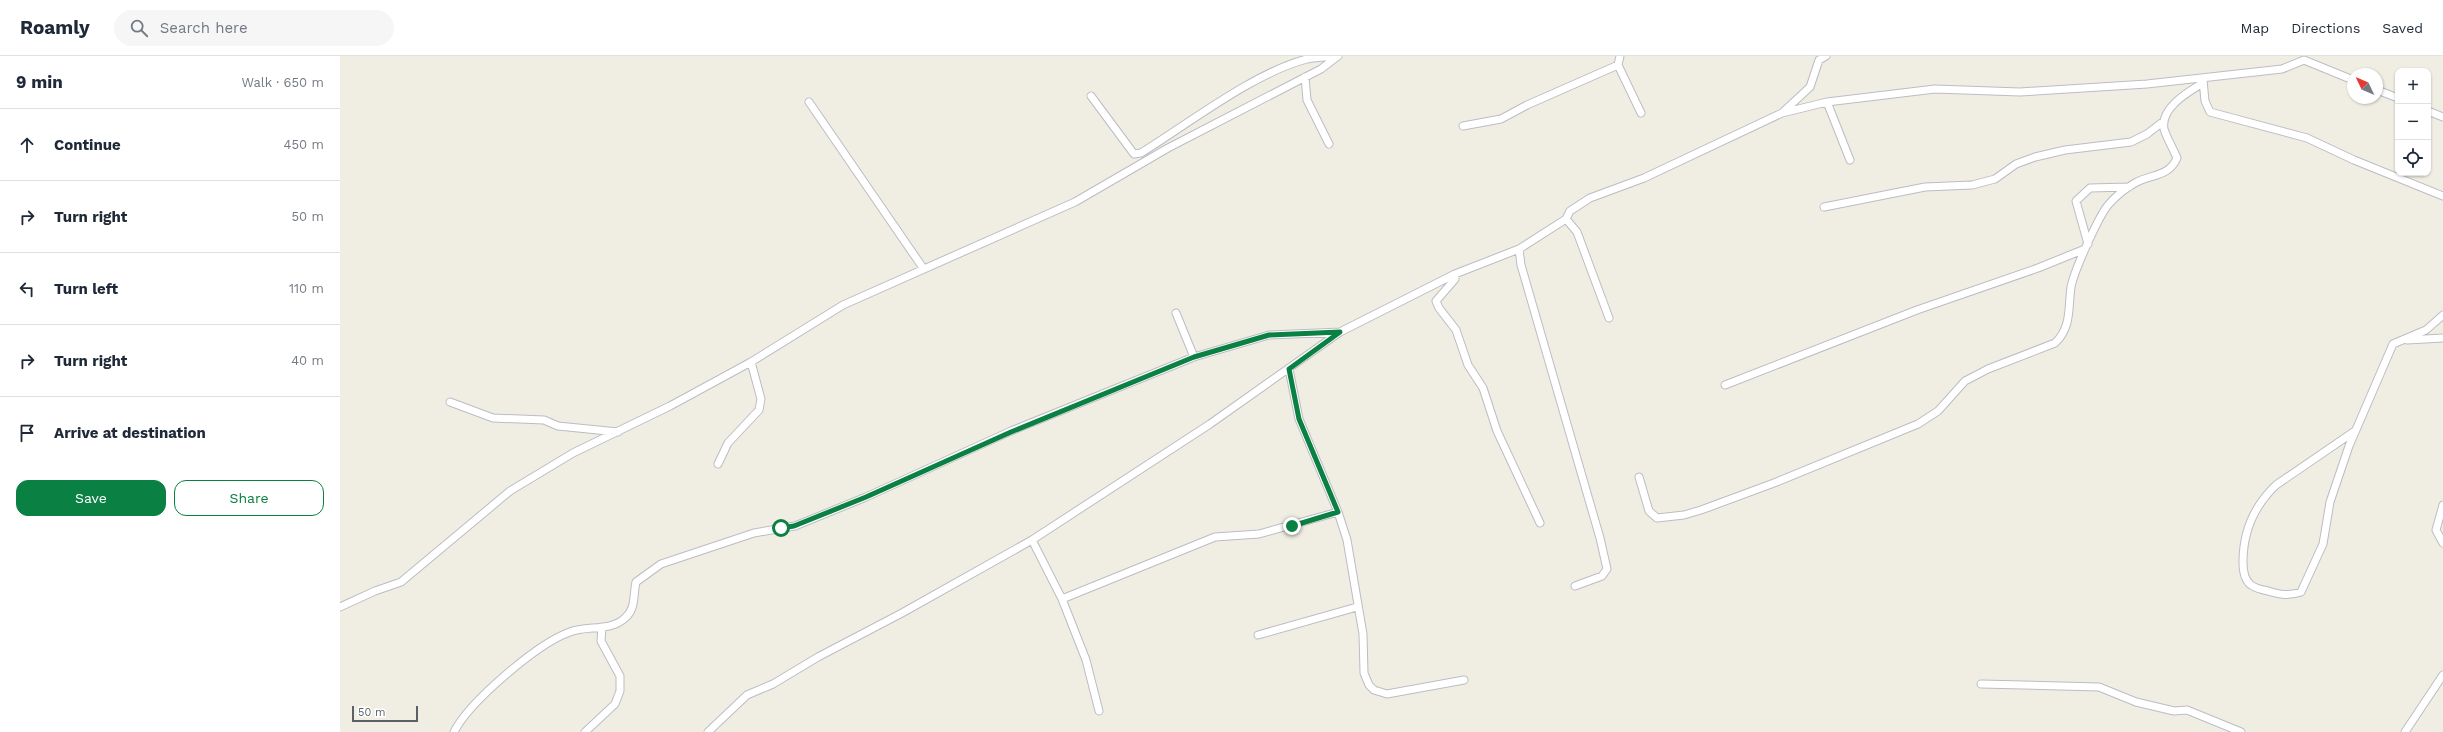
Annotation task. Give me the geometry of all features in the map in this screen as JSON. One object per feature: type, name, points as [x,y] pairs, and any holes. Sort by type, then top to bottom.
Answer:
[{"type":"street","points":[[340,607],[375,591],[401,582],[510,491],[573,453],[670,406],[751,362],[843,305],[923,268],[1075,202],[1168,148],[1305,77],[1338,56]]},
{"type":"street","points":[[1091,96],[1134,154],[1142,152],[1229,97],[1272,73],[1307,59],[1338,56]]},
{"type":"street","points":[[1620,56],[1618,65],[1641,113]]},
{"type":"street","points":[[1782,113],[1810,87],[1819,60],[1826,56]]},
{"type":"street","points":[[708,732],[747,695],[773,684],[818,657],[902,613],[1032,540],[1210,424],[1340,332],[1455,274],[1519,249],[1566,219],[1570,211],[1590,198],[1644,178],[1782,113],[1827,102],[1935,89],[2020,92],[2203,80],[2282,68],[2304,58],[2347,77]]},
{"type":"street","points":[[1463,126],[1501,119],[1527,104],[1618,65]]},
{"type":"street","points":[[1305,77],[1307,100],[1329,144]]},
{"type":"street","points":[[1824,207],[1926,187],[1980,183],[1995,179],[2016,164],[2035,157],[2065,150],[2131,142],[2164,121],[2169,111],[2183,95],[2203,80]]},
{"type":"street","points":[[2203,80],[2205,101],[2210,112],[2307,138],[2354,160],[2443,196]]},
{"type":"street","points":[[2383,92],[2395,97]]},
{"type":"street","points":[[809,102],[923,268]]},
{"type":"street","points":[[1827,102],[1850,160]]},
{"type":"street","points":[[2431,112],[2443,117]]},
{"type":"street","points":[[1638,477],[1649,511],[1657,518],[1684,515],[1774,483],[1918,424],[1938,410],[1965,382],[1988,369],[2056,343],[2064,335],[2068,322],[2071,286],[2086,246],[2108,204],[2129,187],[2168,172],[2174,166],[2177,158],[2167,139],[2164,121]]},
{"type":"street","points":[[1168,148],[1179,130]]},
{"type":"street","points":[[2086,246],[2076,201],[2090,188],[2129,187]]},
{"type":"street","points":[[1566,219],[1576,232],[1609,318]]},
{"type":"street","points":[[1725,385],[1917,310],[2038,268],[2086,246]]},
{"type":"street","points":[[1519,249],[1521,265],[1600,538],[1607,569],[1602,576],[1574,586]]},
{"type":"street","points":[[1455,274],[1455,279],[1436,301],[1439,308],[1456,330],[1468,365],[1484,388],[1498,431],[1540,523]]},
{"type":"street","points":[[1176,313],[1194,357]]},
{"type":"street","points":[[2355,431],[2276,485],[2267,494],[2246,532],[2243,567],[2244,577],[2250,585],[2278,594],[2290,595],[2301,592],[2323,544],[2330,502],[2355,431],[2394,344],[2426,330],[2443,315]]},
{"type":"street","points":[[454,732],[479,699],[542,647],[570,631],[613,625],[625,619],[634,608],[636,582],[661,564],[754,533],[794,526],[866,497],[1011,432],[1194,357],[1269,335],[1340,332]]},
{"type":"street","points":[[2404,340],[2443,338]]},
{"type":"street","points":[[718,464],[728,443],[759,410],[761,399],[751,362]]},
{"type":"street","points":[[1289,369],[1299,419],[1338,512],[1347,540],[1357,606],[1363,634],[1364,673],[1369,685],[1374,690],[1387,694],[1464,680]]},
{"type":"street","points":[[450,402],[494,418],[544,420],[558,426],[618,432]]},
{"type":"street","points":[[2443,505],[2436,530],[2443,543]]},
{"type":"street","points":[[1062,599],[1215,537],[1259,534],[1338,512]]},
{"type":"street","points":[[1032,540],[1062,599],[1086,660],[1099,711]]},
{"type":"street","points":[[1258,635],[1357,606]]},
{"type":"street","points":[[586,732],[615,704],[620,691],[620,676],[601,641],[602,627]]},
{"type":"street","points":[[2404,732],[2443,674]]},
{"type":"street","points":[[1981,684],[2098,687],[2136,702],[2174,711],[2187,710],[2241,732]]},
{"type":"route","points":[[781,528],[794,526],[866,497],[1011,432],[1194,357],[1269,335],[1340,332],[1289,369],[1299,419],[1338,512],[1292,526]]}]
